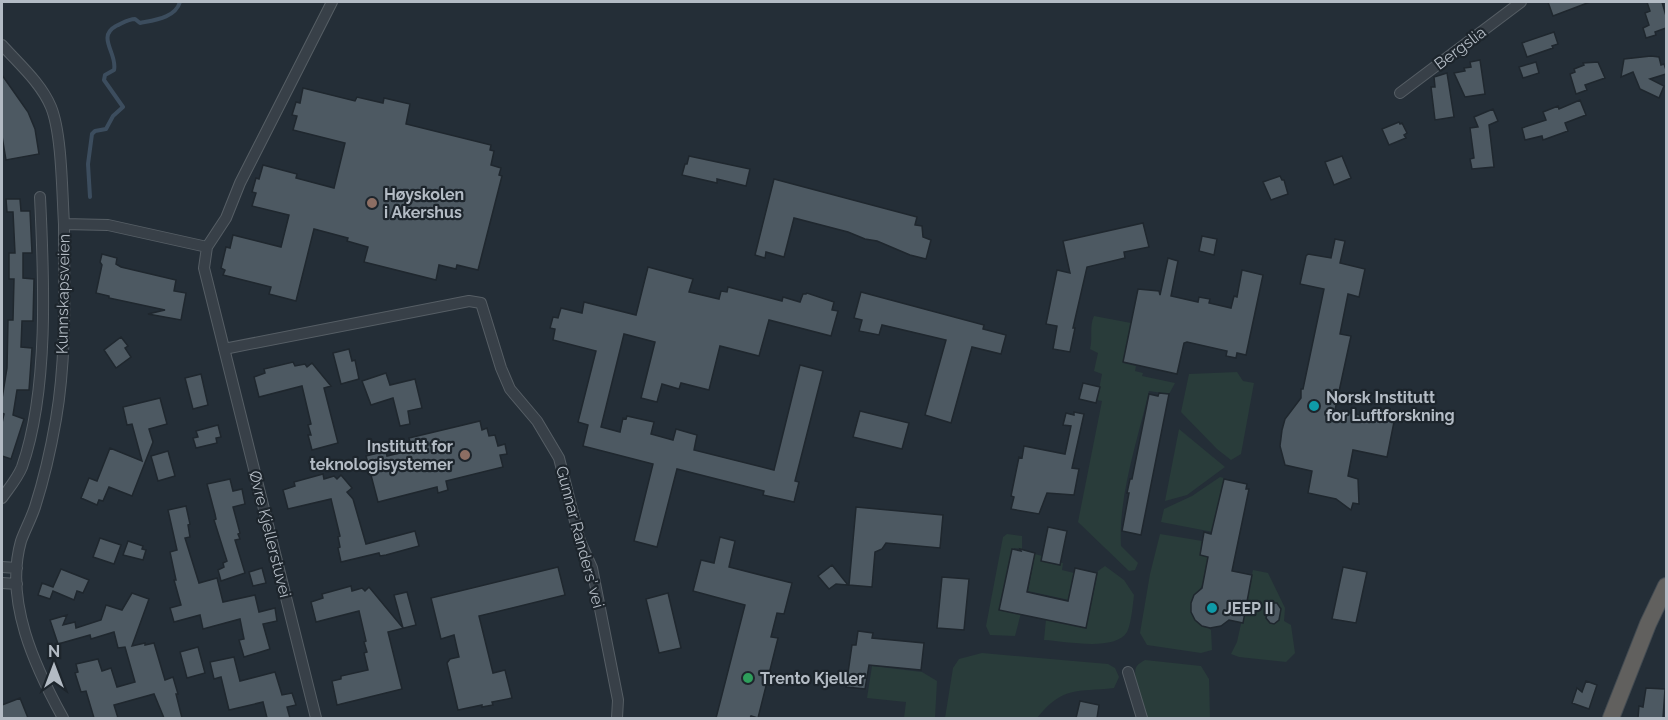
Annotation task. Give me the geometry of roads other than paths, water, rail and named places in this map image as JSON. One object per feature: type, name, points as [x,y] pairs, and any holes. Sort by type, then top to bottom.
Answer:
[{"type":"highway","points":[[1611,718],[1648,624],[1666,586]]},
{"type":"street","points":[[224,349],[204,268],[207,247],[226,218],[240,183],[332,2]]},
{"type":"street","name":"Bergslia","points":[[1400,93],[1521,2]]},
{"type":"street","points":[[2,45],[36,83],[51,108],[57,137],[64,224]]},
{"type":"street","points":[[2,498],[13,485],[21,468],[30,438],[40,372],[43,279],[40,197]]},
{"type":"street","name":"Kunnskapsveien","points":[[63,718],[34,658],[21,616],[17,568],[21,541],[34,510],[51,442],[60,386],[65,283],[64,224],[108,225],[207,247]]},
{"type":"street","name":"Gunnar Randers' vei","points":[[224,349],[469,301],[481,303],[501,368],[510,388],[537,420],[559,458],[580,541],[592,568],[616,685],[617,718]]},
{"type":"street","name":"Øvre Kjellerstuvei","points":[[224,349],[316,718]]},
{"type":"street","points":[[2,567],[17,568]]},
{"type":"street","points":[[2,584],[17,584]]},
{"type":"street","points":[[1128,672],[1142,718]]},
{"type":"waterway","points":[[90,197],[88,164],[92,134],[95,131],[106,129],[113,116],[123,107],[104,80],[105,75],[114,70],[108,41],[110,30],[130,20],[135,19],[140,23],[164,17],[174,12],[180,2]]},
{"type":"place","name":"Høyskolen i Akershus","points":[[372,203]]},
{"type":"place","name":"Norsk Institutt for Luftforskning","points":[[1314,406]]},
{"type":"place","name":"Institutt for teknologisystemer","points":[[465,455]]},
{"type":"place","name":"JEEP II","points":[[1212,608]]},
{"type":"place","name":"Trento Kjeller","points":[[748,678]]}]
